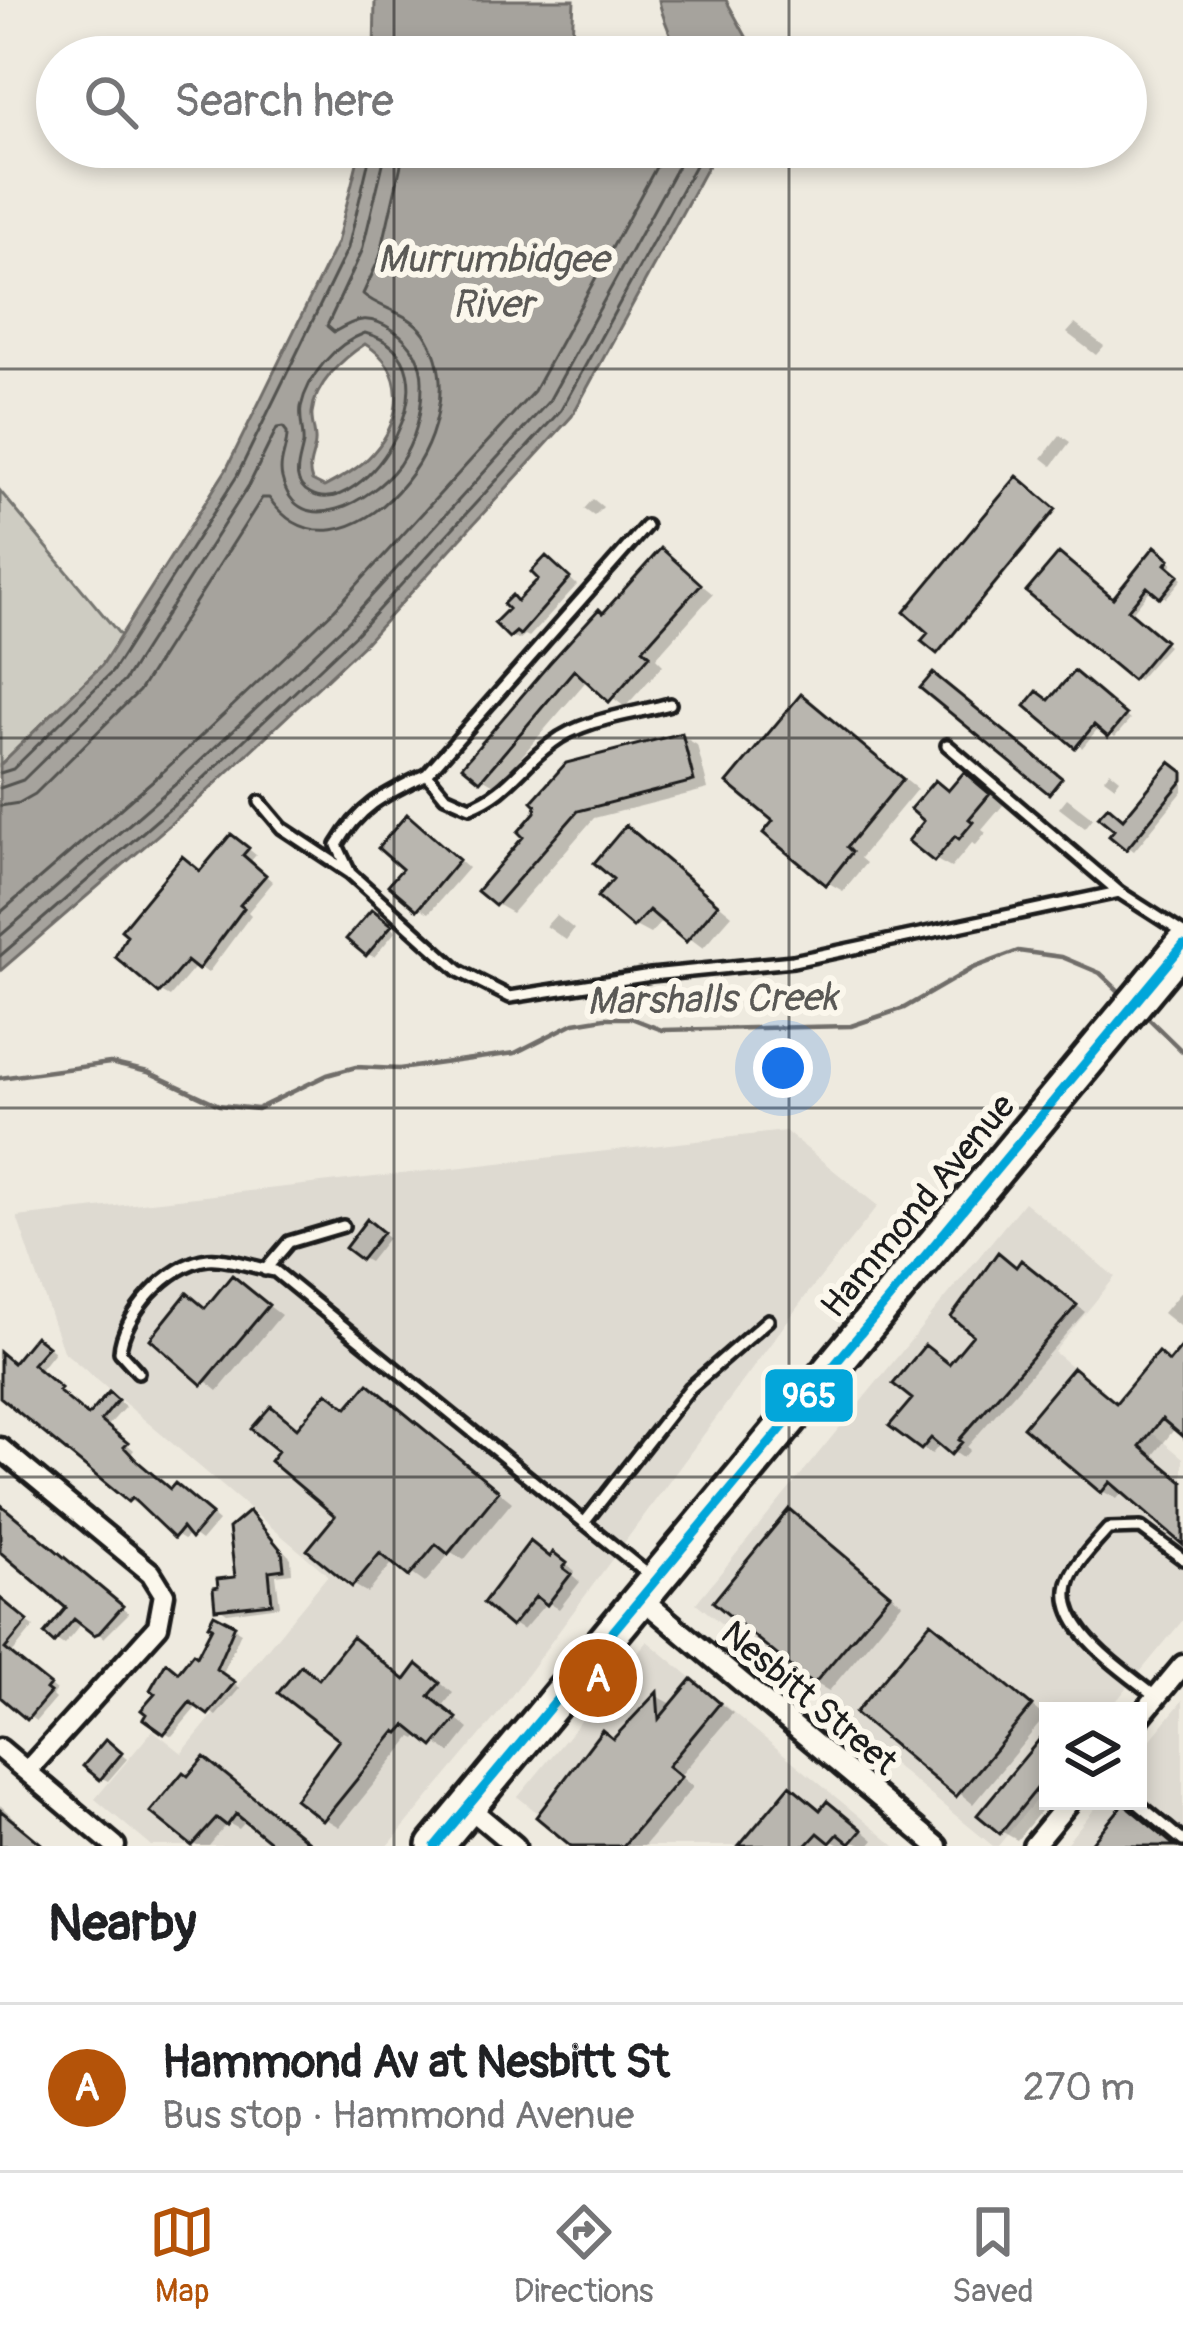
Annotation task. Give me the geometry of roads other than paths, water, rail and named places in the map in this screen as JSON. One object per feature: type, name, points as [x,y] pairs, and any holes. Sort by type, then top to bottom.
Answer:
[{"type":"highway","name":"Hammond Avenue","points":[[435,1846],[1183,945]]},
{"type":"street","points":[[0,1448],[140,1562],[164,1594],[158,1626],[27,1771]]},
{"type":"street","name":"Nesbitt Street","points":[[648,1589],[938,1846]]},
{"type":"street","points":[[1147,1708],[1183,1665]]},
{"type":"street","points":[[0,1749],[115,1846]]},
{"type":"street","points":[[467,1807],[515,1846]]},
{"type":"street","points":[[1033,1846],[1063,1810]]},
{"type":"lane","points":[[350,873],[338,845],[353,817],[374,800],[428,774],[646,526]]},
{"type":"lane","points":[[428,774],[445,796],[470,807],[495,797],[552,742],[582,728],[670,704]]},
{"type":"lane","points":[[947,746],[1119,892],[1183,933]]},
{"type":"lane","points":[[260,802],[282,828],[350,873],[459,971],[510,997],[650,975],[793,961],[1119,892]]},
{"type":"lane","points":[[266,1270],[289,1243],[343,1226]]},
{"type":"lane","points":[[137,1372],[120,1352],[121,1335],[164,1276],[208,1259],[275,1271],[584,1523],[648,1589]]},
{"type":"lane","points":[[584,1523],[690,1388],[768,1320]]},
{"type":"lane","points":[[1156,1697],[1076,1628],[1066,1596],[1071,1575],[1108,1529],[1141,1528],[1183,1558]]},
{"type":"lane","points":[[1146,1810],[1183,1840]]},
{"type":"water","points":[[375,0],[574,0],[572,36],[374,36]]},
{"type":"water","points":[[659,0],[726,0],[746,36],[671,36]]},
{"type":"water","name":"Murrumbidgee River","points":[[356,168],[707,168],[572,416],[366,642],[196,802],[0,971],[0,765],[102,665],[226,470],[337,243]],"holes":[[[365,344],[388,367],[394,381],[395,410],[383,440],[350,472],[324,487],[312,481],[312,413],[324,382]]]},
{"type":"waterway","name":"Marshalls Creek","points":[[0,1078],[110,1063],[148,1072],[219,1105],[257,1109],[327,1075],[356,1067],[399,1069],[515,1053],[574,1023],[605,1018],[631,1018],[662,1030],[851,1026],[904,1008],[973,968],[1018,951],[1062,957],[1100,973],[1122,994]]},
{"type":"waterway","name":"Marshalls Creek","points":[[1144,1014],[1183,1052]]},
{"type":"place","name":"Hammond Av at Nesbitt St","points":[[598,1678]]}]
